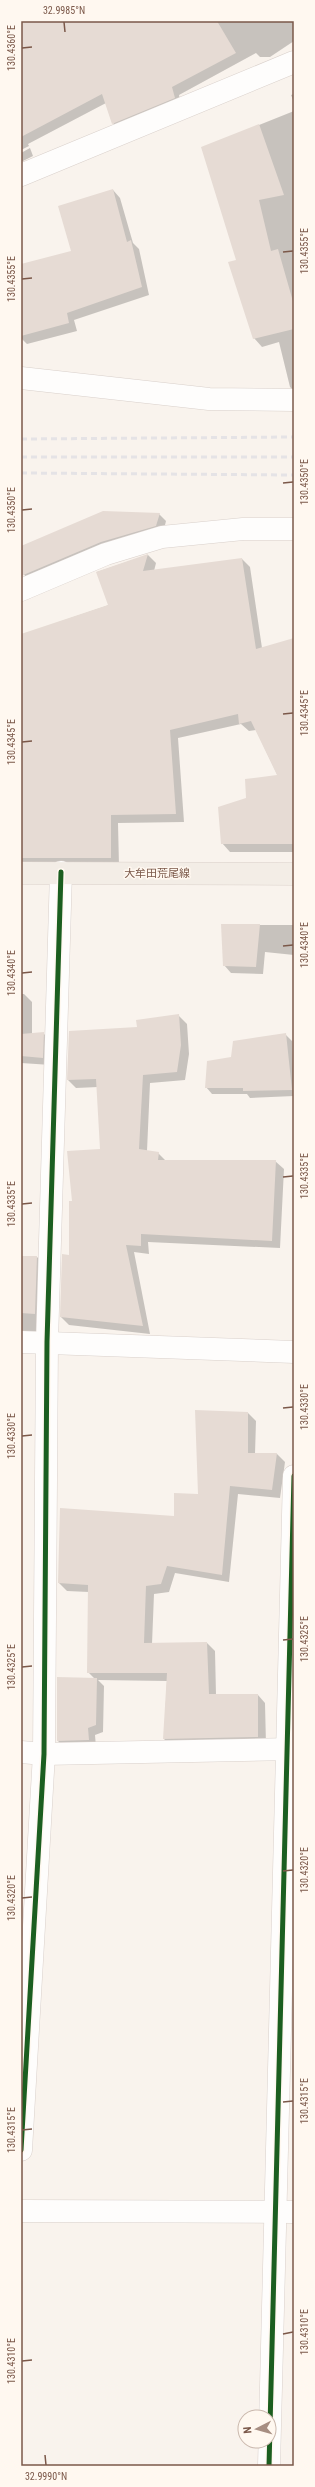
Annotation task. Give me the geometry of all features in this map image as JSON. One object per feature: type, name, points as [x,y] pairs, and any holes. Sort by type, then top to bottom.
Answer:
[{"type":"main road","name":"大牟田荒尾線","points":[[21,873],[294,874]]},
{"type":"street","points":[[21,176],[294,62]]},
{"type":"street","points":[[21,378],[209,399],[294,400]]},
{"type":"street","points":[[21,590],[106,554],[162,537],[242,529],[294,529]]},
{"type":"street","points":[[21,2150],[44,1754],[47,1342],[61,872]]},
{"type":"street","points":[[21,1342],[294,1352]]},
{"type":"street","points":[[269,2466],[285,2212],[294,1476]]},
{"type":"street","points":[[21,1752],[44,1754],[290,1748]]},
{"type":"street","points":[[21,2211],[285,2212]]},
{"type":"building","points":[[21,21],[217,21],[236,53],[172,87],[175,98],[112,124],[102,94],[21,137]]},
{"type":"building","points":[[259,124],[284,195],[259,200],[271,251],[278,249],[294,305],[294,329],[253,339],[228,262],[236,260],[201,147]]},
{"type":"building","points":[[113,189],[127,242],[131,240],[142,287],[67,313],[69,323],[21,336],[21,264],[71,251],[58,206]]},
{"type":"building","points":[[103,511],[160,513],[156,526],[101,542],[21,576],[21,546]]},
{"type":"building","points":[[148,554],[143,571],[242,558],[256,649],[294,638],[294,844],[221,844],[218,807],[246,798],[245,779],[277,775],[251,721],[239,724],[238,714],[170,730],[176,814],[111,815],[111,858],[21,858],[21,634],[108,605],[96,572]]},
{"type":"building","points":[[221,924],[260,924],[256,967],[223,966]]},
{"type":"building","points":[[179,1014],[181,1045],[177,1072],[143,1075],[139,1149],[159,1152],[158,1160],[276,1160],[272,1241],[141,1234],[141,1246],[126,1245],[143,1326],[60,1317],[62,1254],[69,1255],[69,1201],[72,1201],[67,1151],[100,1149],[96,1079],[67,1080],[69,1031],[137,1027],[136,1020]]},
{"type":"building","points":[[44,1032],[43,1058],[21,1056],[21,1034]]},
{"type":"building","points":[[286,1033],[292,1090],[243,1091],[243,1088],[205,1088],[207,1061],[231,1057],[233,1041]]},
{"type":"building","points":[[21,1256],[37,1256],[35,1314],[21,1313]]},
{"type":"building","points":[[195,1410],[248,1412],[248,1453],[277,1453],[272,1490],[230,1486],[222,1575],[167,1566],[161,1584],[146,1586],[144,1643],[207,1642],[209,1694],[258,1694],[258,1737],[163,1739],[167,1673],[87,1673],[88,1585],[58,1583],[60,1508],[174,1516],[174,1493],[198,1494]]},
{"type":"building","points":[[57,1677],[97,1678],[96,1725],[88,1728],[89,1740],[57,1741]]},
{"type":"railway","points":[[21,439],[294,437]]},
{"type":"railway","points":[[21,457],[294,457]]},
{"type":"railway","points":[[21,473],[294,475]]},
{"type":"cycle path","points":[[21,2150],[44,1754],[47,1342],[61,872]]},
{"type":"cycle path","points":[[269,2466],[294,1476]]}]
